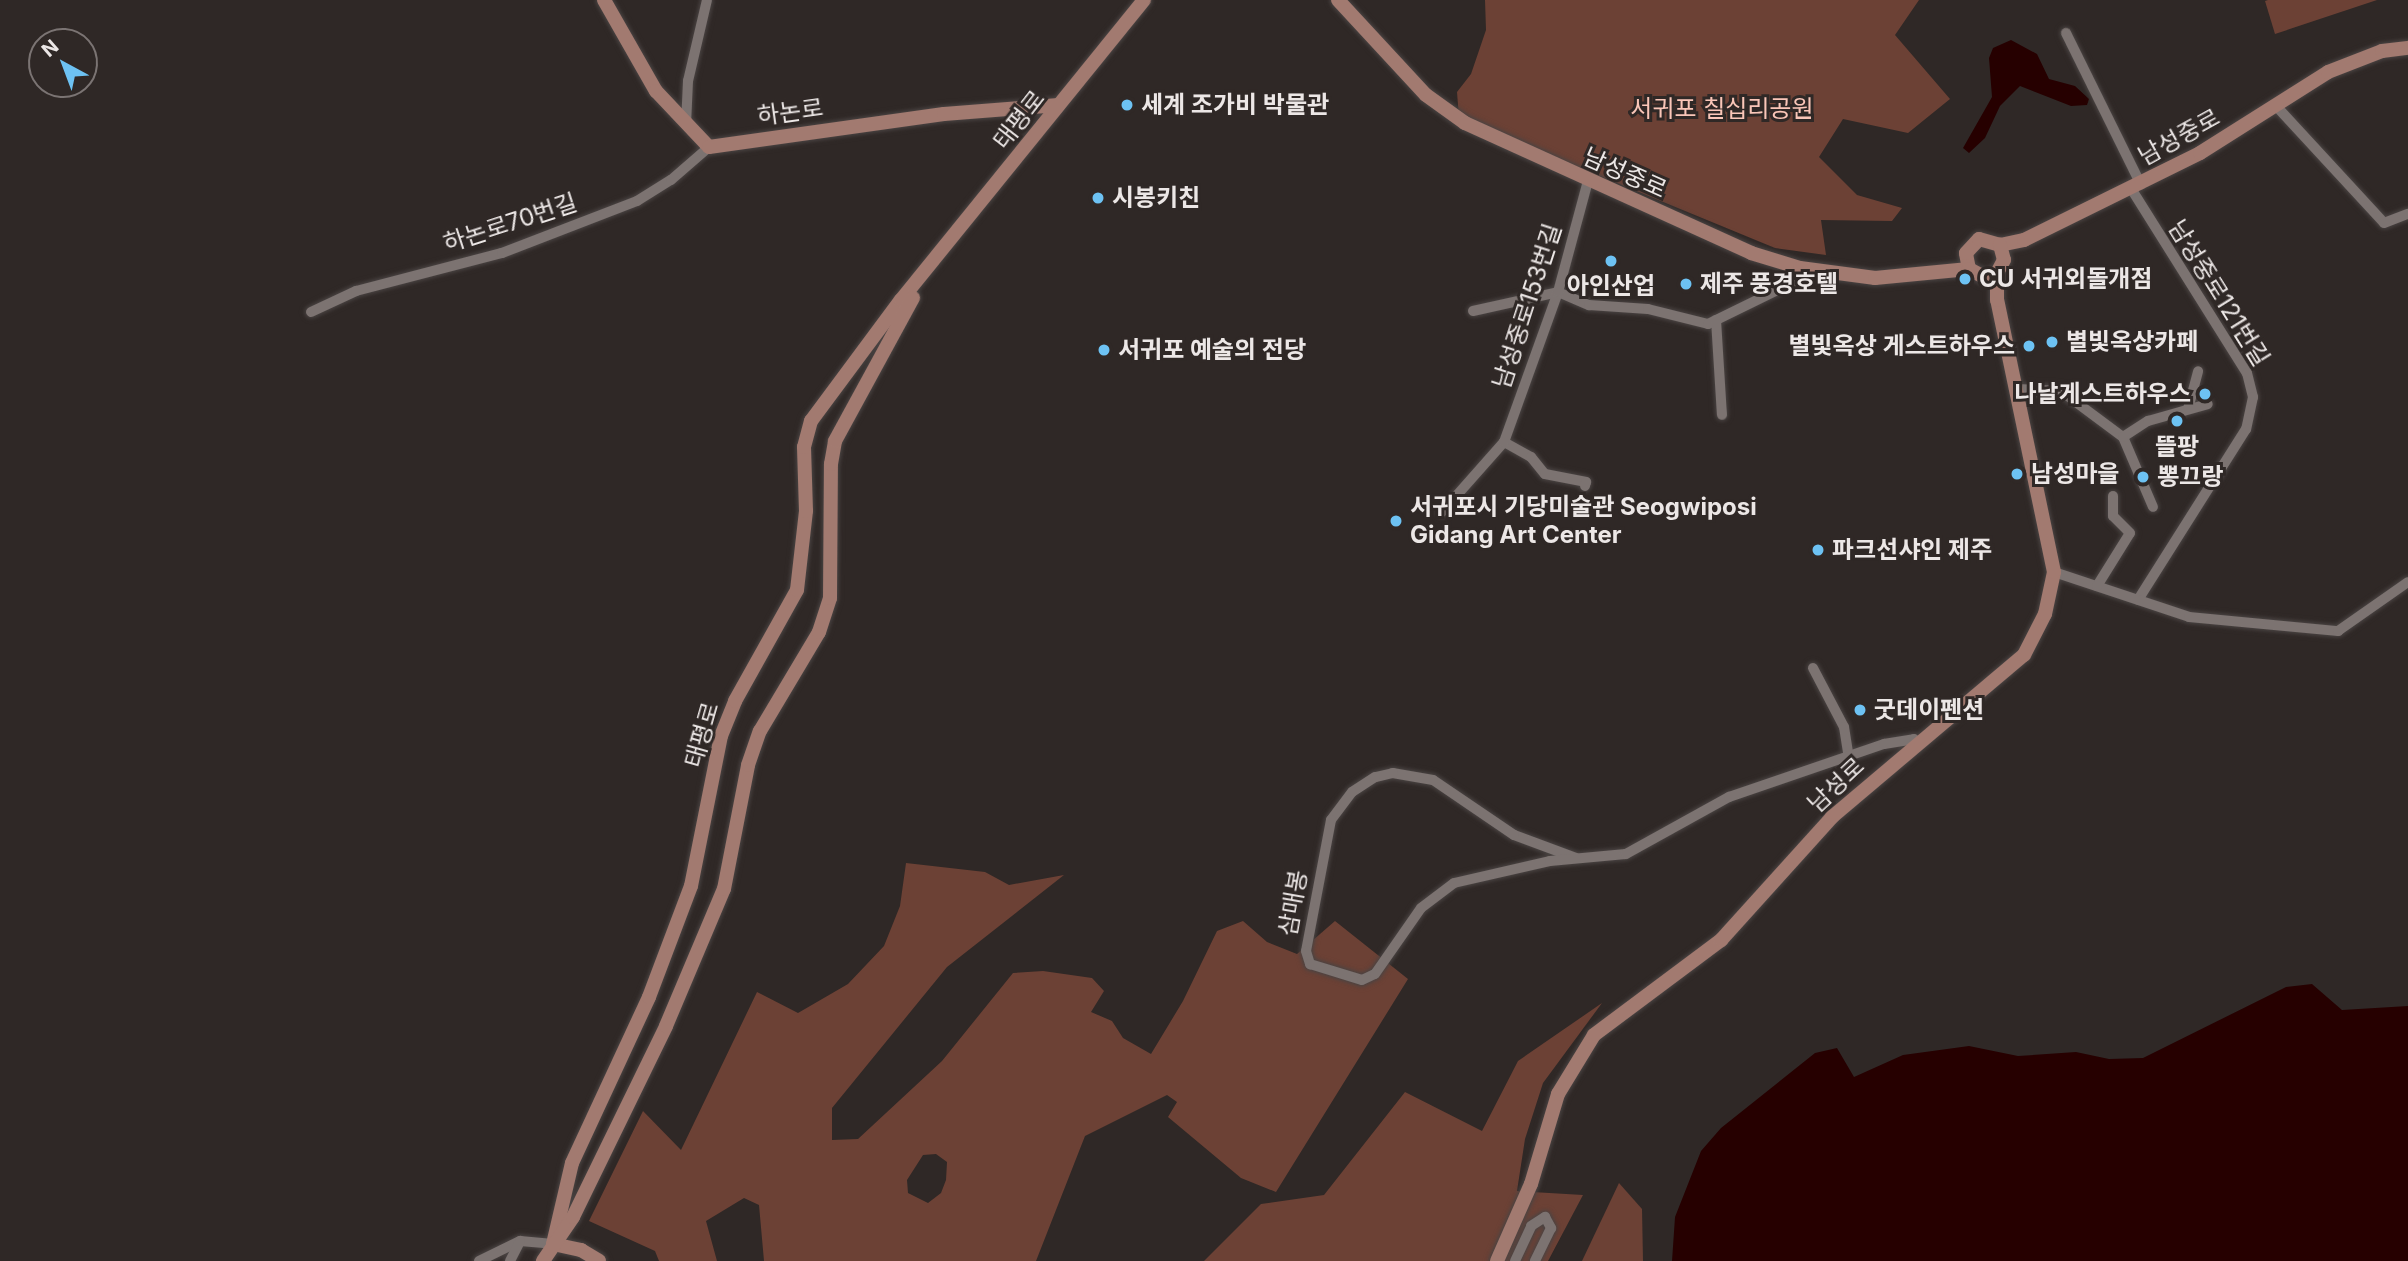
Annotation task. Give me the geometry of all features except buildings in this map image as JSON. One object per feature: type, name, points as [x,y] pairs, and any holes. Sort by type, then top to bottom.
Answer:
[{"type":"street","points":[[604,0],[656,91],[686,128],[709,147]]},
{"type":"street","points":[[686,128],[688,81],[707,0]]},
{"type":"street","name":"태평로","points":[[553,1244],[572,1163],[649,998],[691,886],[721,736],[735,701],[797,590],[806,510],[804,447],[811,421],[1144,0]]},
{"type":"street","name":"남성중로","points":[[1338,0],[1426,95],[1495,140],[1751,253],[1816,271],[1875,278],[1945,270],[1968,264],[1969,247],[1979,239],[2002,251],[2136,187],[2278,107],[2328,72],[2382,51],[2408,48]]},
{"type":"street","name":"남성중로121번길","points":[[2066,33],[2136,187],[2247,373],[2253,397],[2246,429],[2138,600]]},
{"type":"street","name":"하논로","points":[[709,147],[944,114],[1059,105]]},
{"type":"street","points":[[2278,107],[2384,223],[2408,214]]},
{"type":"street","name":"하논로70번길","points":[[311,312],[356,291],[502,253],[637,201],[671,180],[709,147]]},
{"type":"street","name":"남성중로153번길","points":[[1504,442],[1558,292],[1588,181]]},
{"type":"street","points":[[1968,264],[1990,275],[2002,251]]},
{"type":"street","name":"태평로","points":[[543,1261],[572,1217],[666,1026],[724,889],[748,765],[760,731],[819,632],[830,598],[831,464],[835,441],[930,268]]},
{"type":"street","points":[[1473,311],[1558,292],[1589,305],[1648,309],[1708,324],[1816,271]]},
{"type":"street","name":"남성로","points":[[1497,1261],[1531,1184],[1558,1094],[1594,1035],[1721,940],[1832,817],[2024,655],[2045,614],[2054,572],[2017,389],[1990,275]]},
{"type":"street","points":[[1716,320],[1722,415]]},
{"type":"street","points":[[2188,409],[2198,371]]},
{"type":"street","points":[[2017,389],[2061,391],[2123,437],[2153,507]]},
{"type":"street","points":[[2123,437],[2148,421],[2208,404]]},
{"type":"street","points":[[1442,512],[1504,442],[1531,457],[1545,474],[1586,482],[1585,486]]},
{"type":"street","points":[[2097,586],[2130,533],[2113,516],[2113,496]]},
{"type":"street","points":[[2054,572],[2189,617],[2338,631],[2408,582]]},
{"type":"street","points":[[1813,668],[1844,727],[1849,758]]},
{"type":"street","name":"삼매봉","points":[[1576,858],[1514,835],[1433,780],[1393,773],[1375,777],[1352,792],[1331,820],[1306,951],[1310,964],[1362,980],[1375,974],[1421,908],[1454,883],[1576,858],[1626,854],[1729,797],[1898,741],[1914,739],[1918,744]]},
{"type":"street","points":[[1515,1261],[1531,1226],[1545,1217],[1551,1228],[1535,1261]]},
{"type":"street","points":[[510,1261],[520,1241]]},
{"type":"street","points":[[479,1261],[520,1241],[581,1250],[599,1261]]},
{"type":"green space","name":"서귀포 칠십리공원","points":[[1485,0],[1919,0],[1895,35],[1950,99],[1908,133],[1843,119],[1819,157],[1857,195],[1902,208],[1892,221],[1821,220],[1826,255],[1775,248],[1459,118],[1457,92],[1471,74],[1486,30]]},
{"type":"green space","points":[[2268,0],[2377,0],[2275,34],[2265,1]]},
{"type":"green space","points":[[906,863],[985,872],[1009,885],[1064,875],[947,967],[832,1108],[832,1140],[858,1139],[942,1061],[1013,973],[1043,971],[1092,978],[1104,991],[1091,1012],[1112,1021],[1123,1038],[1151,1054],[1183,1001],[1217,931],[1243,921],[1267,942],[1297,954],[1335,921],[1408,979],[1276,1192],[1241,1178],[1168,1117],[1177,1102],[1167,1095],[1085,1136],[1036,1261],[764,1261],[759,1205],[744,1198],[706,1221],[717,1261],[659,1261],[655,1251],[589,1221],[643,1111],[681,1150],[757,992],[798,1013],[848,984],[884,946],[900,906]],"holes":[[[936,1154],[947,1162],[946,1180],[941,1193],[928,1203],[908,1193],[907,1180],[923,1155]]]},
{"type":"green space","points":[[1602,1003],[1543,1083],[1525,1139],[1517,1191],[1583,1195],[1548,1261],[1204,1261],[1261,1204],[1324,1195],[1405,1092],[1482,1131],[1518,1061]]},
{"type":"green space","points":[[1619,1183],[1642,1209],[1643,1261],[1582,1261]]},
{"type":"shaded area","points":[[2011,40],[2037,54],[2049,79],[2075,86],[2089,99],[2087,105],[2071,106],[2020,86],[2000,106],[1985,138],[1969,153],[1963,148],[1992,97],[1989,58],[1993,48]]},
{"type":"shaded area","points":[[2312,984],[2342,1010],[2408,1006],[2408,1261],[1672,1261],[1675,1217],[1701,1151],[1721,1128],[1815,1053],[1837,1048],[1854,1077],[1903,1055],[1969,1046],[2018,1056],[2076,1052],[2109,1059],[2143,1058],[2286,987]]},
{"type":"place","name":"세계 조가비 박물관","points":[[1127,105]]},
{"type":"place","name":"시봉키친","points":[[1098,198]]},
{"type":"place","name":"아인산업","points":[[1611,261]]},
{"type":"place","name":"CU 서귀외돌개점","points":[[1965,279]]},
{"type":"place","name":"제주 풍경호텔","points":[[1686,284]]},
{"type":"place","name":"별빛옥상카페","points":[[2052,342]]},
{"type":"place","name":"별빛옥상 게스트하우스","points":[[2029,346]]},
{"type":"place","name":"서귀포 예술의 전당","points":[[1104,350]]},
{"type":"place","name":"나날게스트하우스","points":[[2205,394]]},
{"type":"place","name":"뜰팡","points":[[2177,421]]},
{"type":"place","name":"남성마을","points":[[2017,474]]},
{"type":"place","name":"뽕끄랑","points":[[2143,477]]},
{"type":"place","name":"서귀포시 기당미술관 Seogwiposi Gidang Art Center","points":[[1396,521]]},
{"type":"place","name":"파크선샤인 제주","points":[[1818,550]]},
{"type":"place","name":"굿데이펜션","points":[[1860,710]]}]
